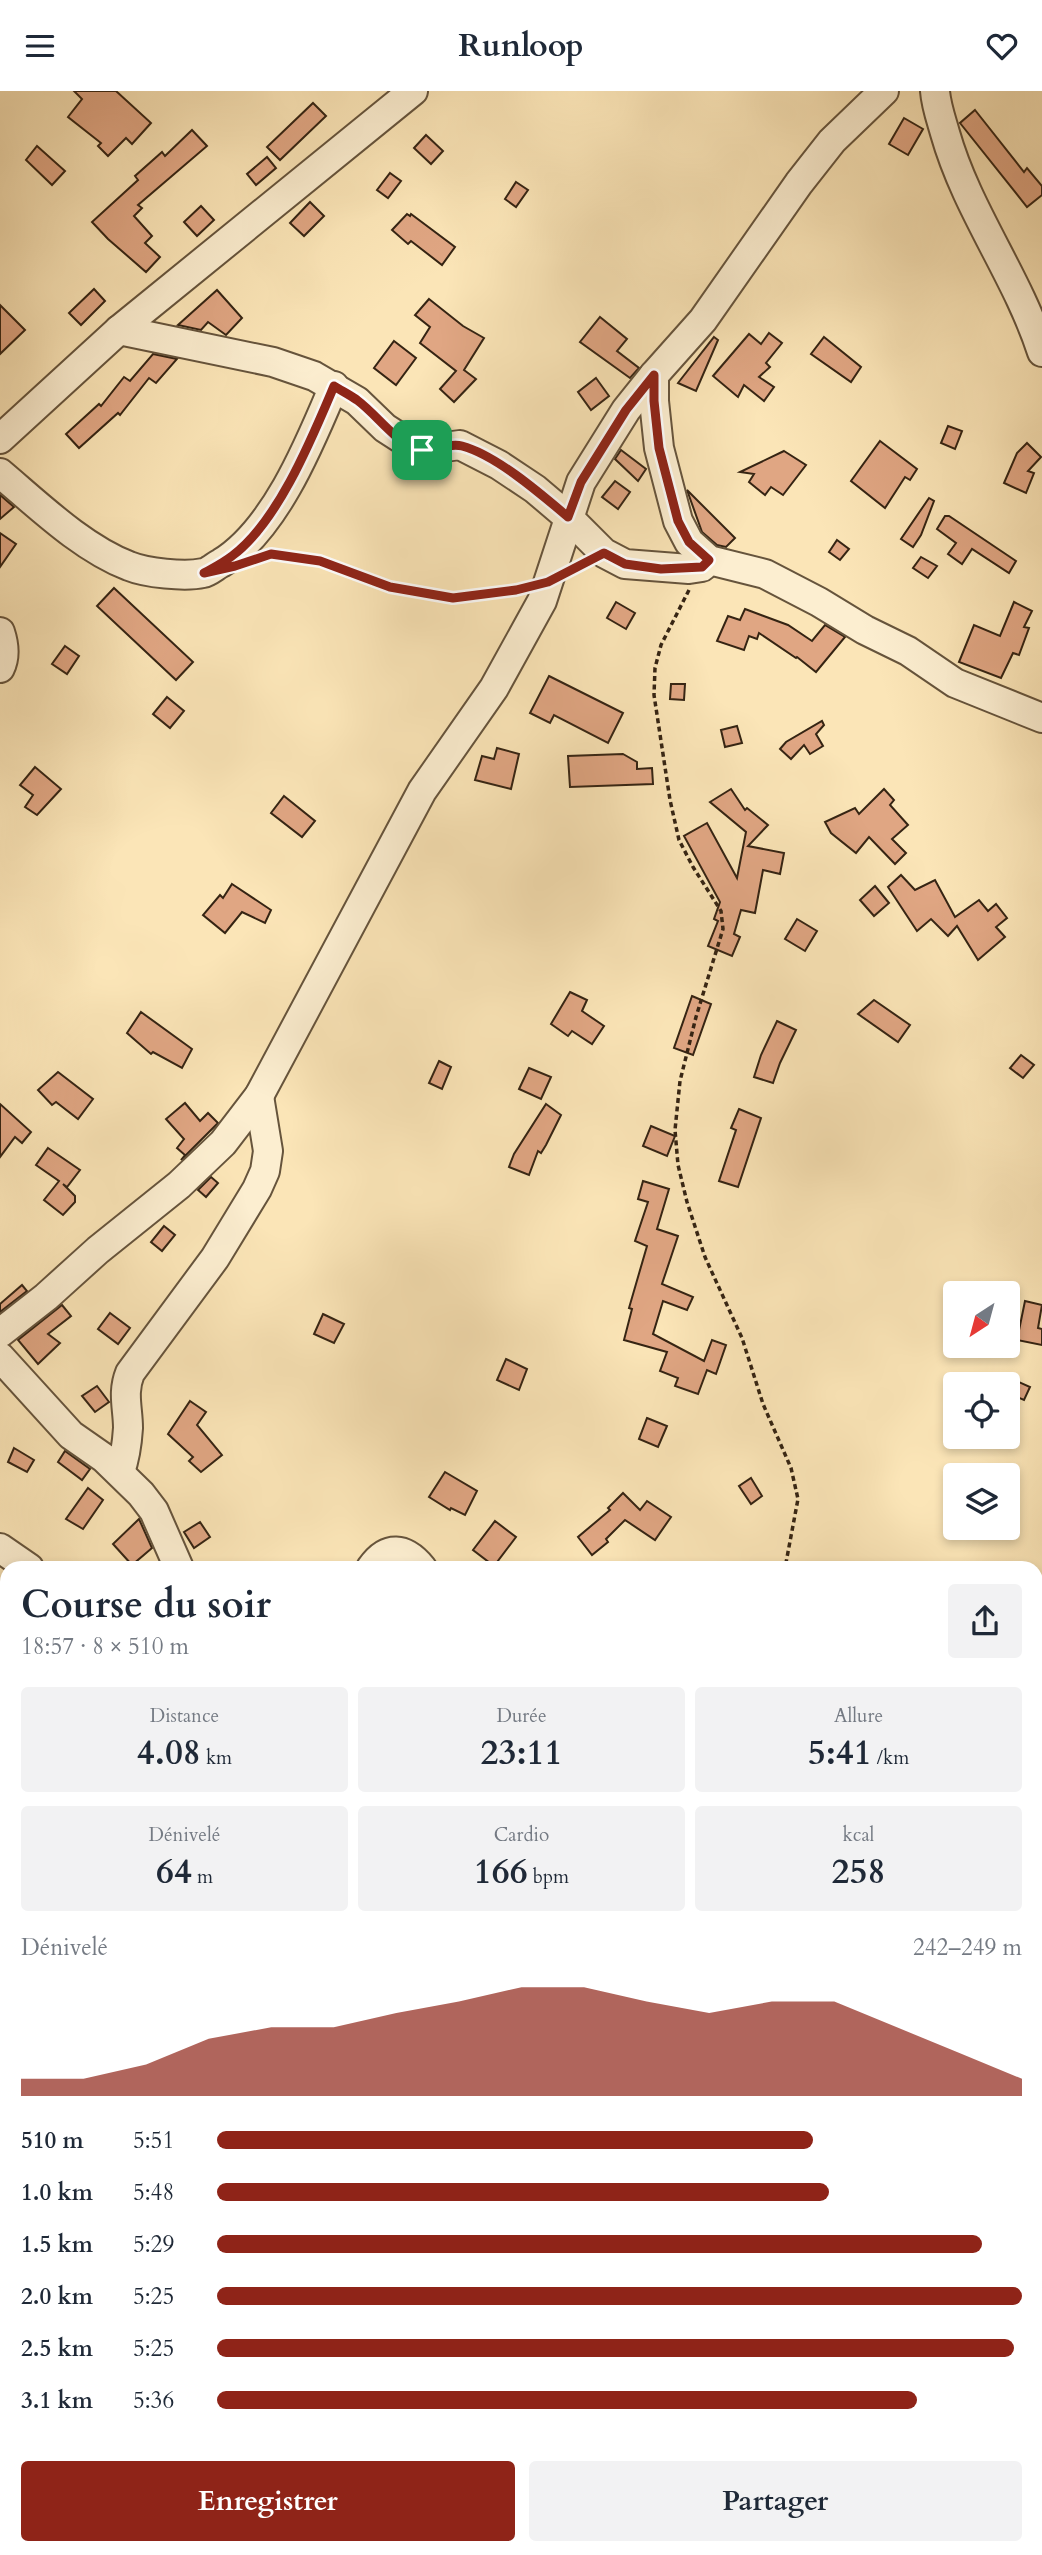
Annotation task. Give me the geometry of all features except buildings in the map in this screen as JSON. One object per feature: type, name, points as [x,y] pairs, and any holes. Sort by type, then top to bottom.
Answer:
[{"type":"street","points":[[0,439],[119,330],[413,91]]},
{"type":"street","points":[[0,1333],[46,1297],[97,1250],[179,1185],[223,1143],[259,1096],[422,792],[494,688],[542,601],[581,482],[626,410],[703,320],[799,183],[832,141],[884,91]]},
{"type":"street","points":[[935,91],[952,156],[968,199],[1029,314],[1042,352]]},
{"type":"street","points":[[119,330],[273,362],[314,376],[358,401],[385,428],[405,443],[422,450],[460,445],[499,465],[535,489],[604,553],[625,564],[661,569],[705,563],[765,574],[908,651],[955,683],[1042,718]]},
{"type":"street","points":[[654,375],[659,448],[678,521],[689,542],[705,563]]},
{"type":"street","points":[[0,473],[63,526],[130,567],[172,574],[204,573],[233,555],[260,526],[294,474],[334,386]]},
{"type":"street","points":[[0,632],[4,643],[0,668]]},
{"type":"street","points":[[120,1472],[125,1457],[128,1426],[125,1386],[130,1373],[222,1247],[243,1215],[265,1171],[268,1151],[259,1096]]},
{"type":"street","points":[[0,1357],[71,1435],[120,1472],[154,1511],[176,1561]]},
{"type":"street","points":[[0,1548],[19,1561]]},
{"type":"street","points":[[377,1561],[389,1551],[397,1551],[417,1561]]},
{"type":"path","points":[[259,558],[271,554],[320,561],[390,587],[453,598],[516,590],[548,582]]},
{"type":"path","points":[[705,563],[661,645],[654,669],[654,695],[679,840],[721,911],[723,929],[680,1081],[675,1130],[678,1165],[705,1257],[742,1338],[763,1404],[791,1468],[798,1499],[786,1561]]},
{"type":"route","points":[[654,375],[659,448],[678,521],[689,542],[709,560],[702,567],[661,569],[625,564],[604,553],[548,582],[516,590],[453,598],[390,587],[320,561],[271,554],[204,573],[233,555],[260,526],[288,485],[312,439],[334,386],[358,401],[385,428],[405,443],[422,450],[460,445],[499,465],[535,489],[568,517],[581,482],[626,410],[654,375]]}]
